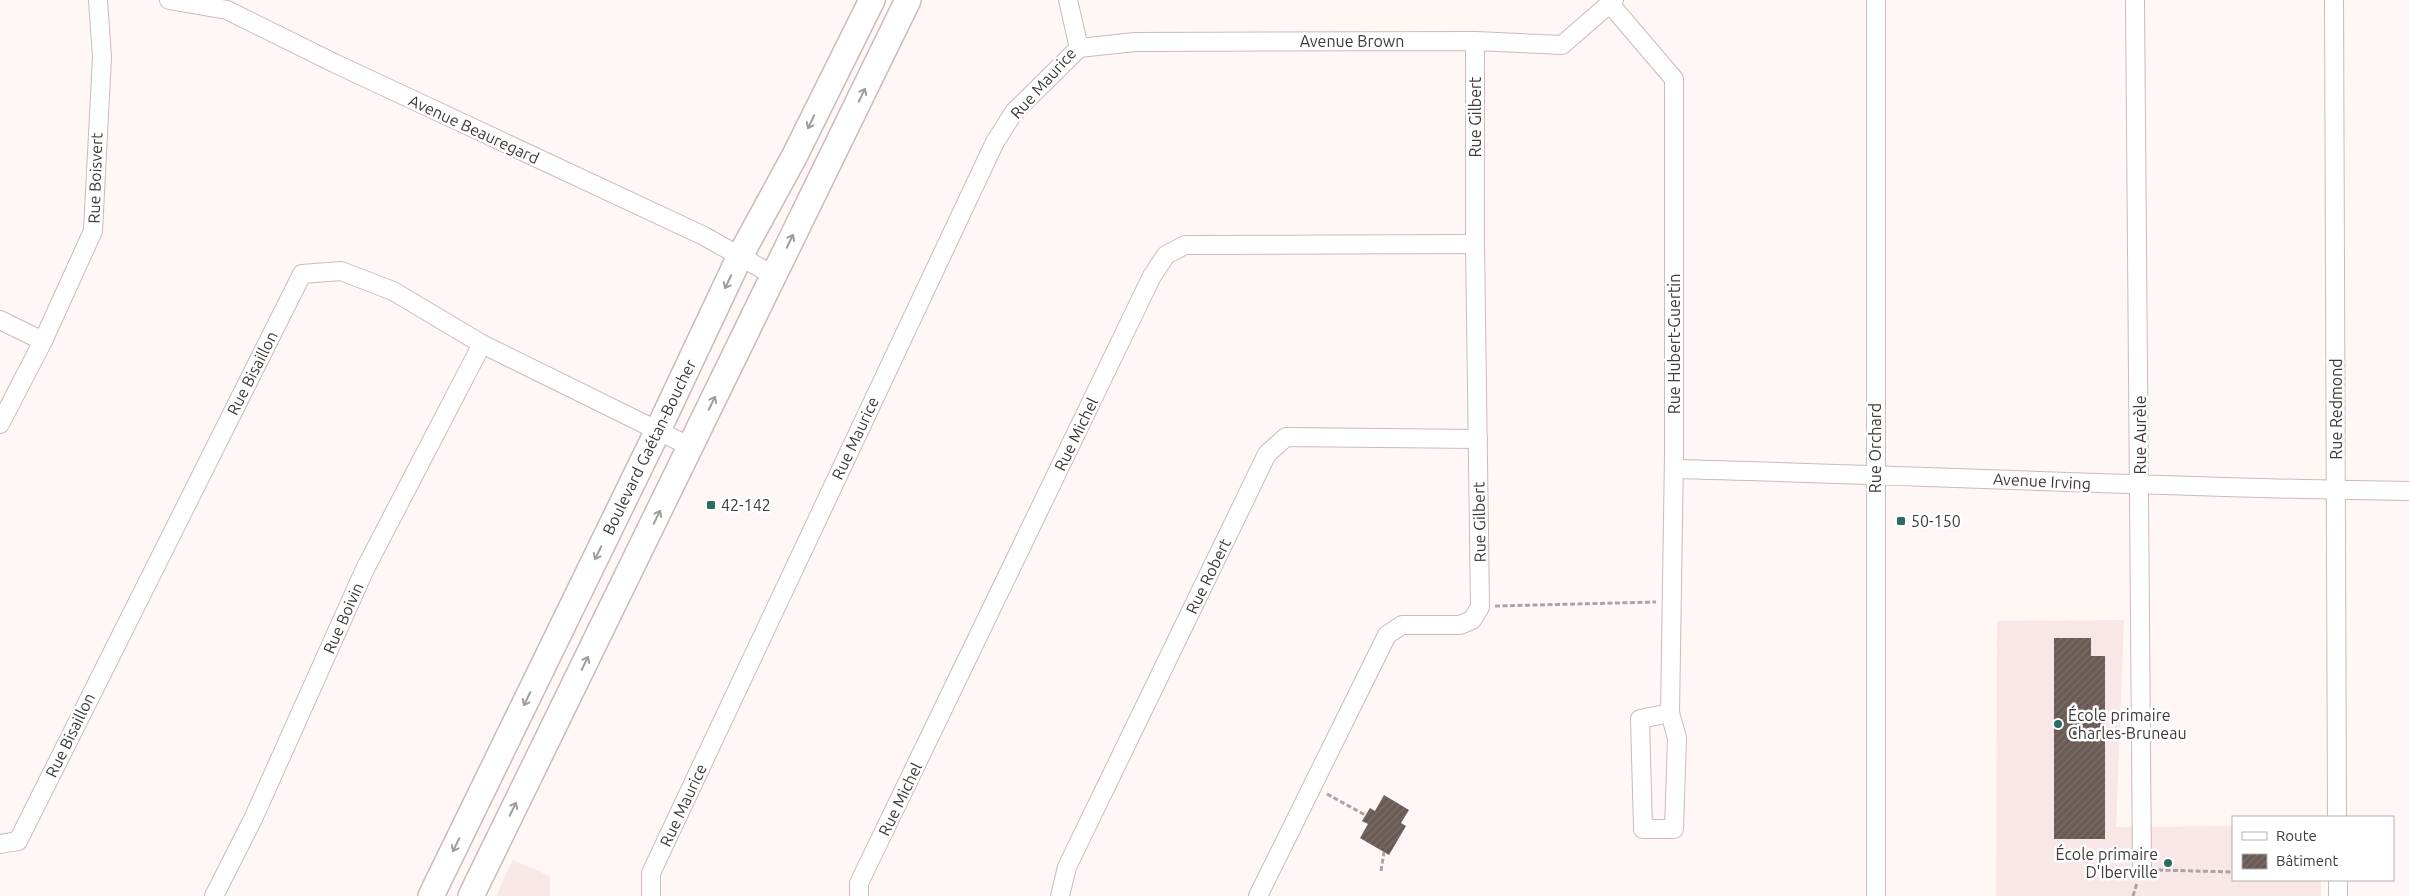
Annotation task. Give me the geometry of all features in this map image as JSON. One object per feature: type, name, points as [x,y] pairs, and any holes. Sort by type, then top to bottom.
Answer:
[{"type":"main road","name":"Boulevard Gaétan-Boucher","points":[[431,896],[658,430],[740,256],[794,157],[872,0]]},
{"type":"main road","points":[[445,868],[474,890],[908,0]]},
{"type":"street","name":"Rue Boisvert","points":[[0,424],[43,341],[93,231],[102,57],[98,0]]},
{"type":"street","name":"Avenue Beauregard","points":[[168,0],[227,10],[334,63],[704,236],[773,275]]},
{"type":"street","name":"Rue Maurice","points":[[650,896],[652,872],[995,142],[1014,112],[1079,48],[1068,0]]},
{"type":"street","name":"Rue Orchard","points":[[1876,0],[1876,896]]},
{"type":"street","name":"Rue Aurèle","points":[[2136,0],[2142,869]]},
{"type":"street","name":"Rue Redmond","points":[[2334,0],[2338,816]]},
{"type":"street","name":"Avenue Brown","points":[[1079,48],[1135,42],[1475,40],[1562,45],[1612,2]]},
{"type":"street","name":"Rue Hubert-Guertin","points":[[1612,2],[1674,79],[1674,469],[1670,714],[1677,738],[1674,829],[1643,829],[1640,719],[1670,714]]},
{"type":"street","name":"Rue Gilbert","points":[[1475,40],[1475,244],[1480,607]]},
{"type":"street","name":"Rue Michel","points":[[859,896],[859,883],[1152,276],[1166,255],[1185,245],[1475,244]]},
{"type":"street","name":"Rue Bisaillon","points":[[0,844],[18,841],[302,274],[341,271],[393,291],[482,344],[691,447]]},
{"type":"street","points":[[0,320],[43,341]]},
{"type":"street","name":"Rue Boivin","points":[[214,896],[253,819],[365,569],[482,344]]},
{"type":"street","name":"Rue Robert","points":[[1060,896],[1067,867],[1267,454],[1286,437],[1478,439]]},
{"type":"street","name":"Avenue Irving","points":[[1674,469],[1875,474],[2140,486],[2409,490]]},
{"type":"street","points":[[1258,896],[1387,635],[1402,625],[1460,625],[1472,620],[1480,607]]},
{"type":"street","points":[[2338,881],[2338,896]]},
{"type":"path","points":[[1480,607],[1672,602]]},
{"type":"path","points":[[1313,786],[1365,815]]},
{"type":"path","points":[[1381,871],[1384,852]]},
{"type":"path","points":[[2142,869],[2232,872]]},
{"type":"shaded area","name":"École primaire Charles-Bruneau","points":[[2124,620],[2116,827],[2232,826],[2232,881],[2321,881],[2321,896],[1996,896],[1997,621]]},
{"type":"shaded area","points":[[513,860],[550,876],[550,896],[496,896]]},
{"type":"building","points":[[2054,638],[2091,638],[2091,656],[2105,656],[2105,839],[2054,839]]},
{"type":"building","points":[[1384,795],[1409,810],[1401,823],[1406,826],[1389,855],[1360,838],[1368,824],[1362,821],[1370,808],[1375,811]]},
{"type":"place","name":"42-142","points":[[711,505]]},
{"type":"place","name":"50-150","points":[[1901,521]]},
{"type":"place","name":"École primaire Charles-Bruneau","points":[[2058,724]]},
{"type":"place","name":"École primaire D'Iberville","points":[[2168,863]]}]
